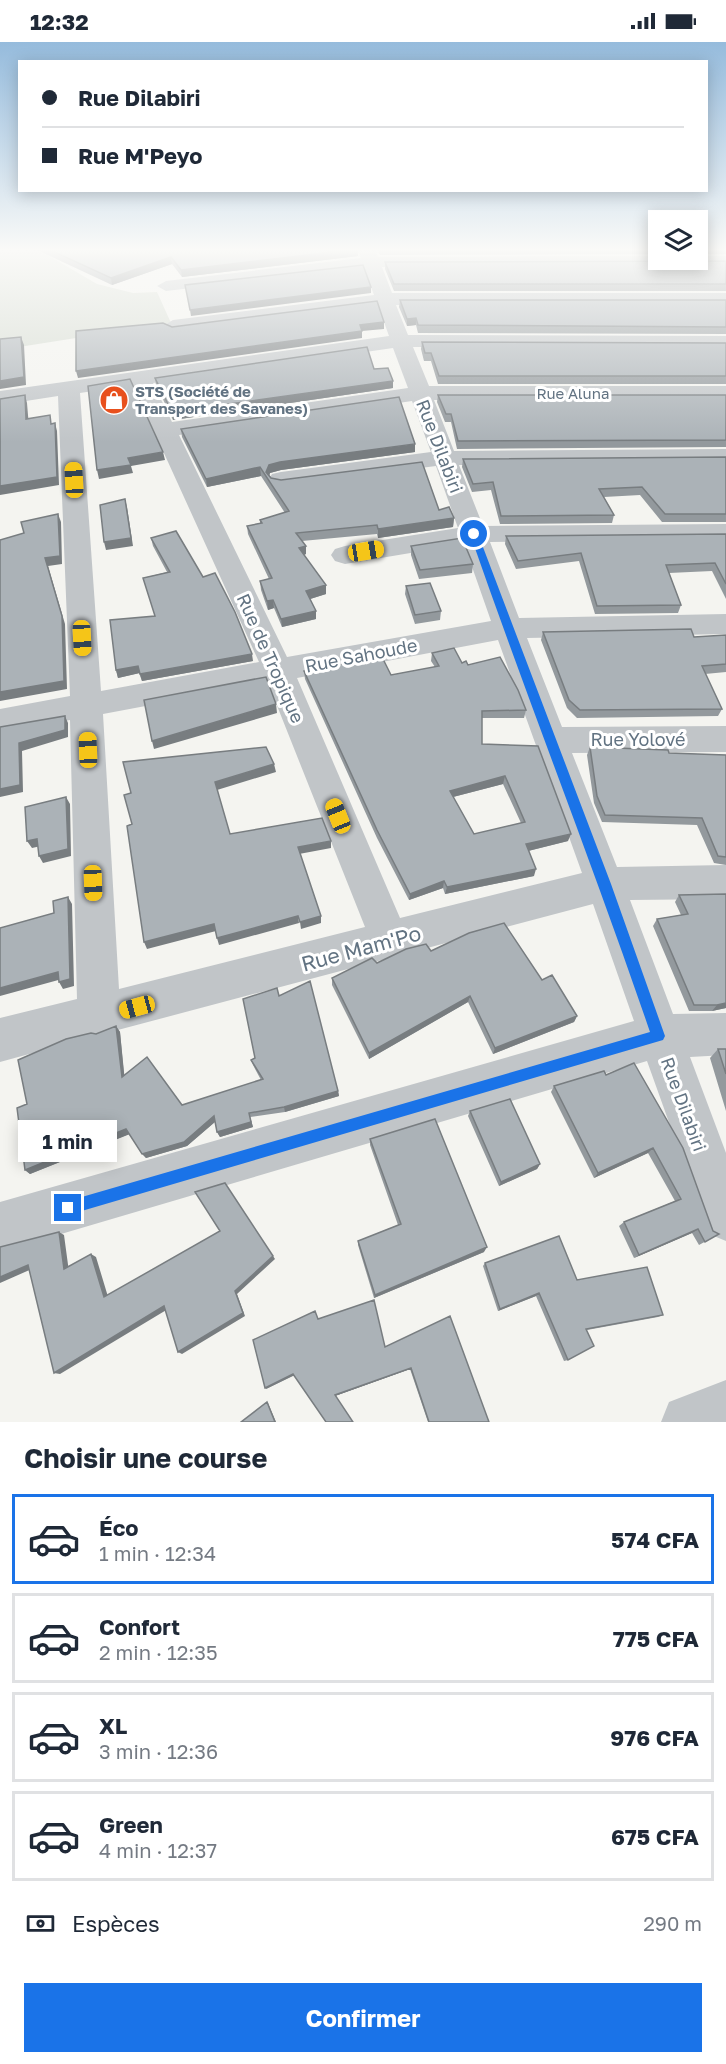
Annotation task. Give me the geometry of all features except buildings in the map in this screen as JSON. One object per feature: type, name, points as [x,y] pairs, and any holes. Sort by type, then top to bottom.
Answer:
[{"type":"street","points":[[171,313],[182,374]]},
{"type":"street","points":[[173,327],[275,313]]},
{"type":"street","name":"Rue Dilabiri","points":[[389,313],[605,884],[658,1036],[726,1217]]},
{"type":"street","points":[[0,398],[141,380],[399,341],[726,342]]},
{"type":"street","name":"Rue de Tropique","points":[[141,380],[167,430],[278,670],[390,941]]},
{"type":"street","points":[[69,390],[86,705],[99,1017]]},
{"type":"street","name":"Rue Aluna","points":[[167,430],[419,393],[726,393]]},
{"type":"street","points":[[281,479],[443,458],[726,456]]},
{"type":"street","points":[[345,555],[474,534],[726,532]]},
{"type":"street","name":"Rue Sahoude","points":[[0,721],[507,628],[726,624]]},
{"type":"street","name":"Rue Yolové","points":[[549,740],[726,739]]},
{"type":"street","name":"Rue Mam'Po","points":[[0,1040],[99,1017],[605,884],[726,882]]},
{"type":"street","points":[[0,1227],[658,1036],[726,1034]]},
{"type":"street","points":[[689,1422],[726,1408]]},
{"type":"shaded area","points":[[0,313],[167,313],[171,323],[0,350]]},
{"type":"place","name":"STS (Société de Transport des Savanes)","points":[[114,400]]},
{"type":"route","points":[[68,1208],[658,1036],[605,884],[507,628],[474,534]]}]
